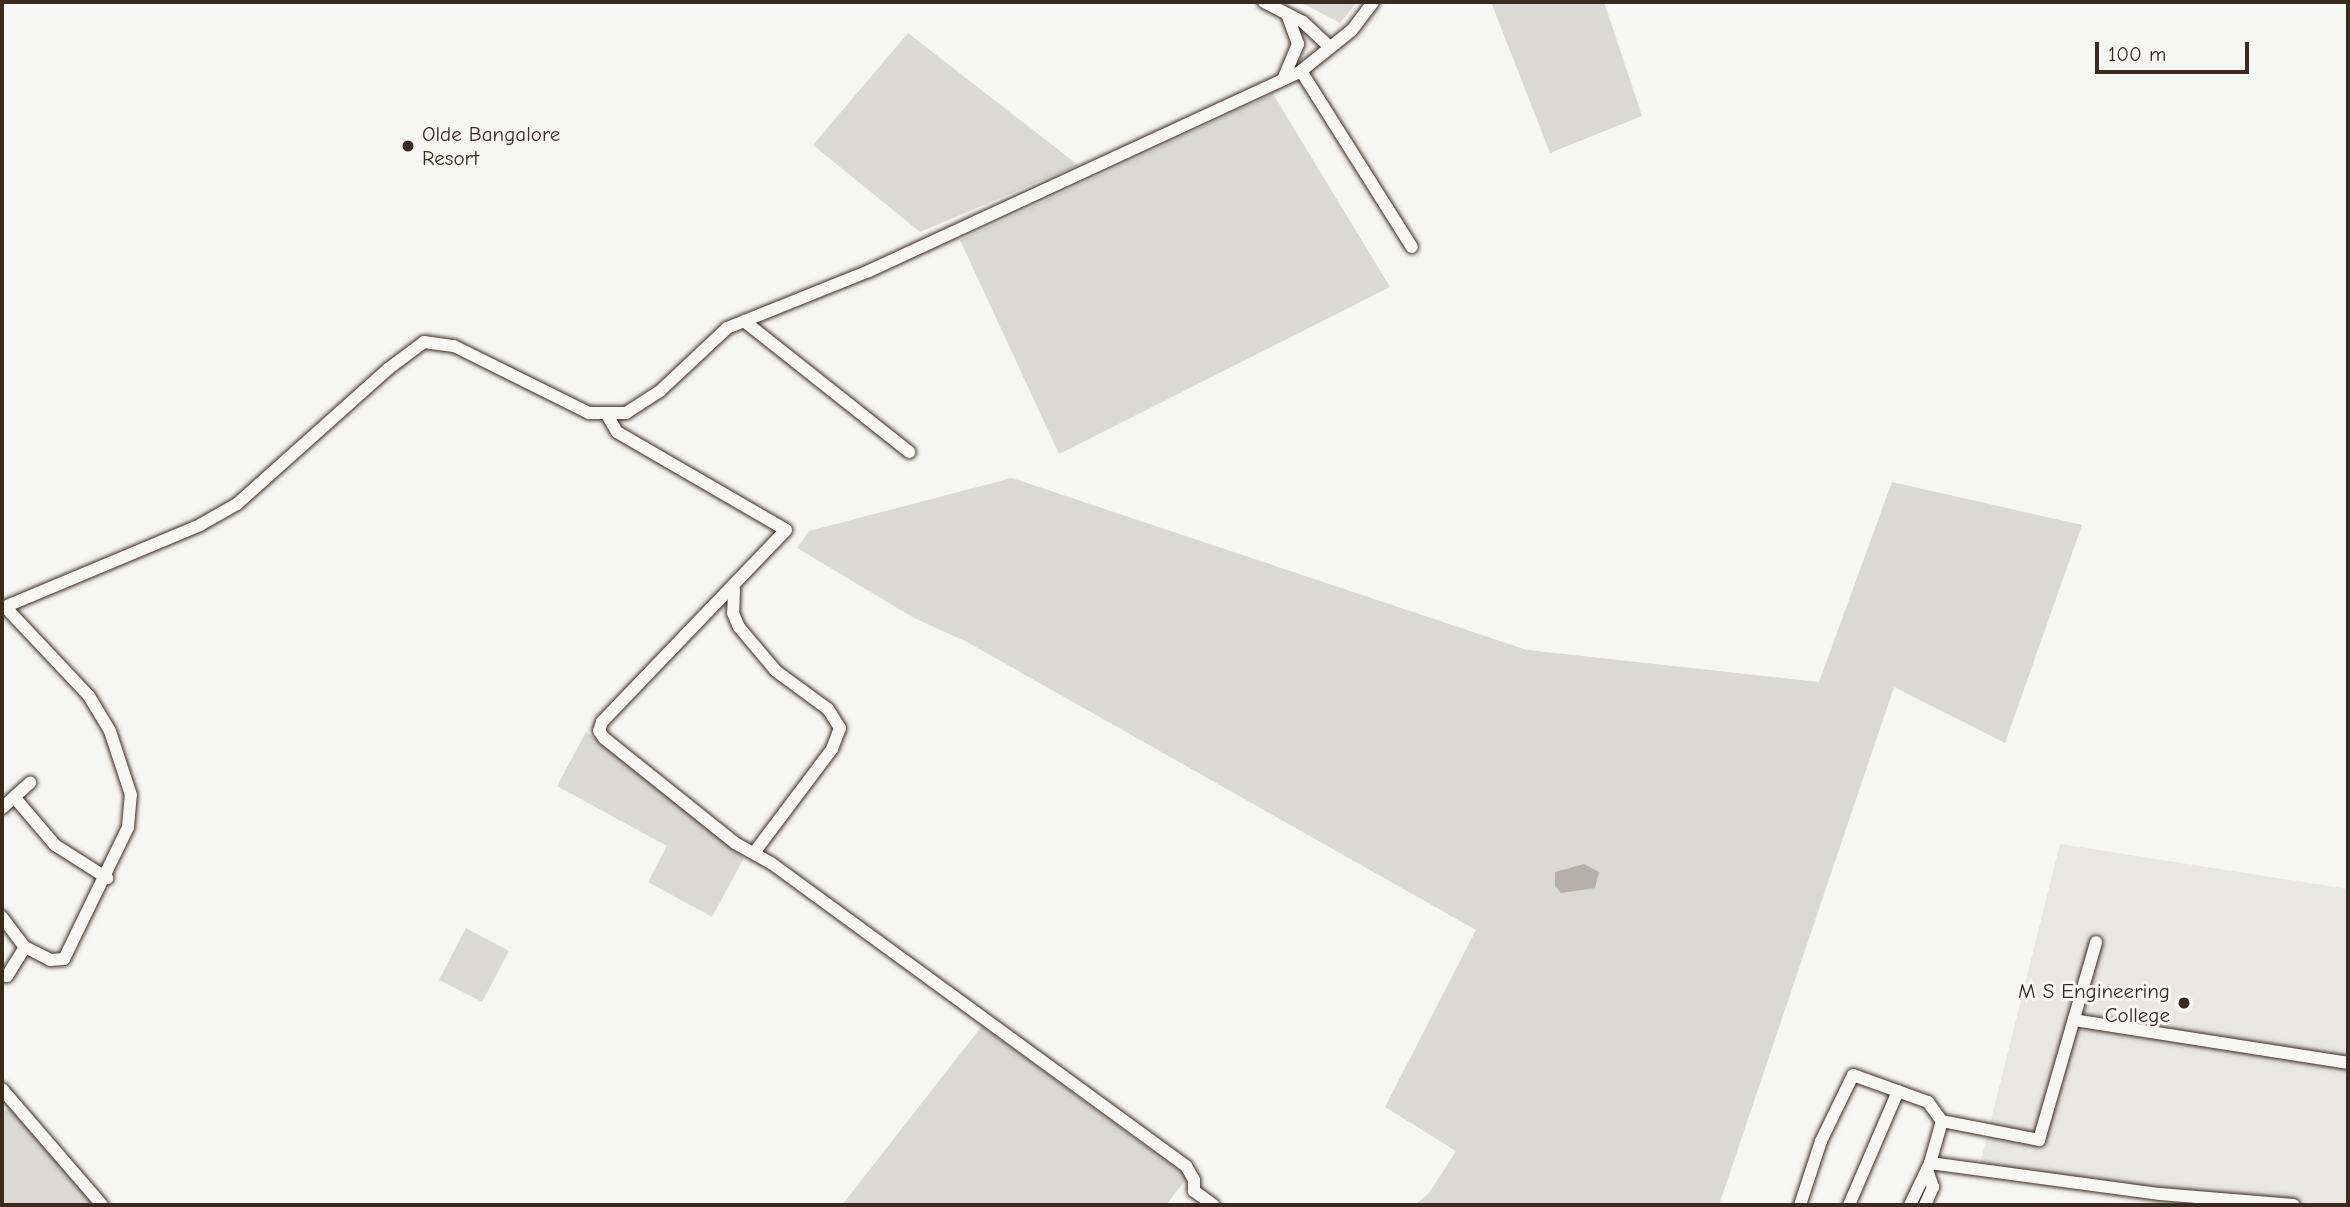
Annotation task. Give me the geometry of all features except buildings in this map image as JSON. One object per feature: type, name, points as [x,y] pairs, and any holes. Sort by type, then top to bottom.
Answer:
[{"type":"street","points":[[1265,2],[1287,13],[1329,47]]},
{"type":"street","points":[[2,917],[25,947],[50,960],[64,959],[107,878],[128,827],[131,795],[124,766],[110,731],[89,696],[4,607],[200,525],[237,504],[322,432],[388,369],[424,342],[454,346],[558,400],[589,413],[626,413],[660,391],[727,328],[869,271],[1301,71],[1352,30],[1373,2]]},
{"type":"street","points":[[1279,81],[1289,71],[1298,52],[1296,28],[1287,13]]},
{"type":"street","points":[[1301,71],[1412,247]]},
{"type":"street","points":[[744,321],[909,452]]},
{"type":"street","points":[[606,413],[617,432],[786,530],[734,590],[623,699],[599,731],[735,844],[754,853],[1186,1166],[1194,1180],[1194,1191],[1213,1205]]},
{"type":"street","points":[[734,590],[733,613],[739,627],[776,671],[828,709],[840,727],[832,749],[754,853]]},
{"type":"street","points":[[2,808],[30,783]]},
{"type":"street","points":[[15,798],[55,845],[107,878]]},
{"type":"street","points":[[1800,1205],[1821,1141],[1848,1080],[1853,1075],[1928,1102],[1942,1122],[2039,1140],[2096,942]]},
{"type":"street","points":[[2,975],[7,976],[25,947]]},
{"type":"street","points":[[2074,1020],[2348,1063]]},
{"type":"street","points":[[2,1089],[102,1205]]},
{"type":"street","points":[[1849,1205],[1898,1091]]},
{"type":"street","points":[[1910,1205],[1928,1166],[1942,1122]]},
{"type":"street","points":[[1925,1205],[1933,1187],[1928,1166]]},
{"type":"street","points":[[1928,1166],[2147,1193],[2294,1205]]},
{"type":"shaded area","points":[[1300,2],[1357,2],[1340,23]]},
{"type":"shaded area","points":[[1491,2],[1604,2],[1642,116],[1550,153]]},
{"type":"shaded area","points":[[908,33],[1078,165],[920,232],[813,145]]},
{"type":"shaded area","points":[[1273,94],[1390,287],[1059,454],[960,240]]},
{"type":"shaded area","points":[[1012,478],[1527,650],[1819,682],[1892,482],[2082,525],[2005,743],[1894,687],[1719,1205],[1415,1205],[1429,1193],[1456,1151],[1385,1107],[1476,930],[967,642],[914,618],[797,548],[809,531]]},
{"type":"shaded area","points":[[586,732],[744,858],[712,917],[648,882],[667,846],[557,786]]},
{"type":"shaded area","name":"M S Engineering College","points":[[2060,844],[2348,889],[2348,1205],[2221,1205],[1977,1176]]},
{"type":"shaded area","points":[[1584,864],[1599,872],[1595,888],[1561,893],[1555,886],[1555,872]]},
{"type":"shaded area","points":[[466,928],[509,951],[482,1002],[439,980]]},
{"type":"shaded area","points":[[982,1026],[1188,1177],[1166,1205],[842,1205]]},
{"type":"shaded area","points":[[9,1107],[95,1205],[2,1205],[2,1113]]},
{"type":"place","name":"Olde Bangalore Resort","points":[[408,146]]},
{"type":"place","name":"M S Engineering College","points":[[2184,1003]]}]
